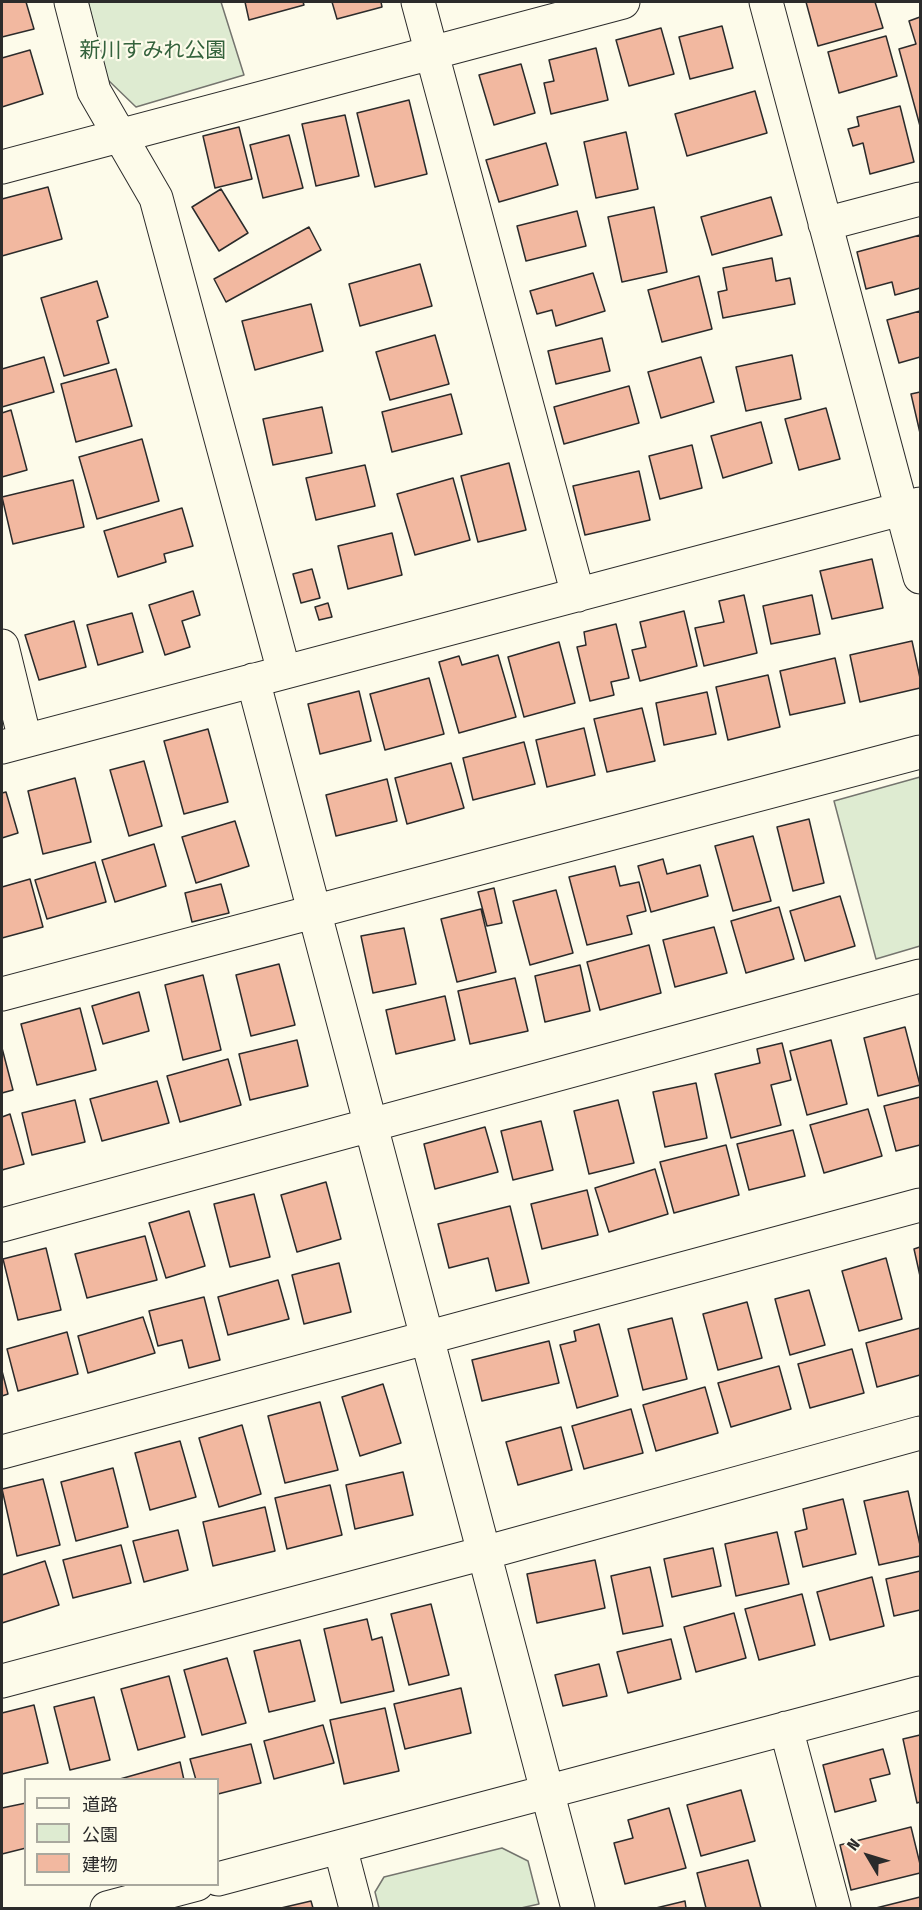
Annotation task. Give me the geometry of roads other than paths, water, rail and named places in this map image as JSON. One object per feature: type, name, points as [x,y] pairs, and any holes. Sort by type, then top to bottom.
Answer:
[{"type":"street","points":[[71,2],[94,91],[156,198],[284,672]]},
{"type":"street","points":[[418,2],[578,595]]},
{"type":"street","points":[[2,167],[119,134],[623,2]]},
{"type":"street","points":[[766,2],[825,224],[912,506],[921,577]]},
{"type":"street","points":[[825,224],[921,199]]},
{"type":"street","points":[[2,646],[14,744],[912,506]]},
{"type":"street","points":[[253,680],[578,1908]]},
{"type":"street","points":[[2,994],[921,752]]},
{"type":"street","points":[[2,1224],[921,976]]},
{"type":"street","points":[[2,1452],[921,1205]]},
{"type":"street","points":[[2,1681],[921,1433]]},
{"type":"street","points":[[219,1879],[921,1693]]},
{"type":"street","points":[[786,1728],[834,1908]]},
{"type":"street","points":[[339,1847],[356,1908]]},
{"type":"street","points":[[125,1906],[190,1886]]},
{"type":"park label","name":"新川すみれ公園","points":[[153,51]]}]
